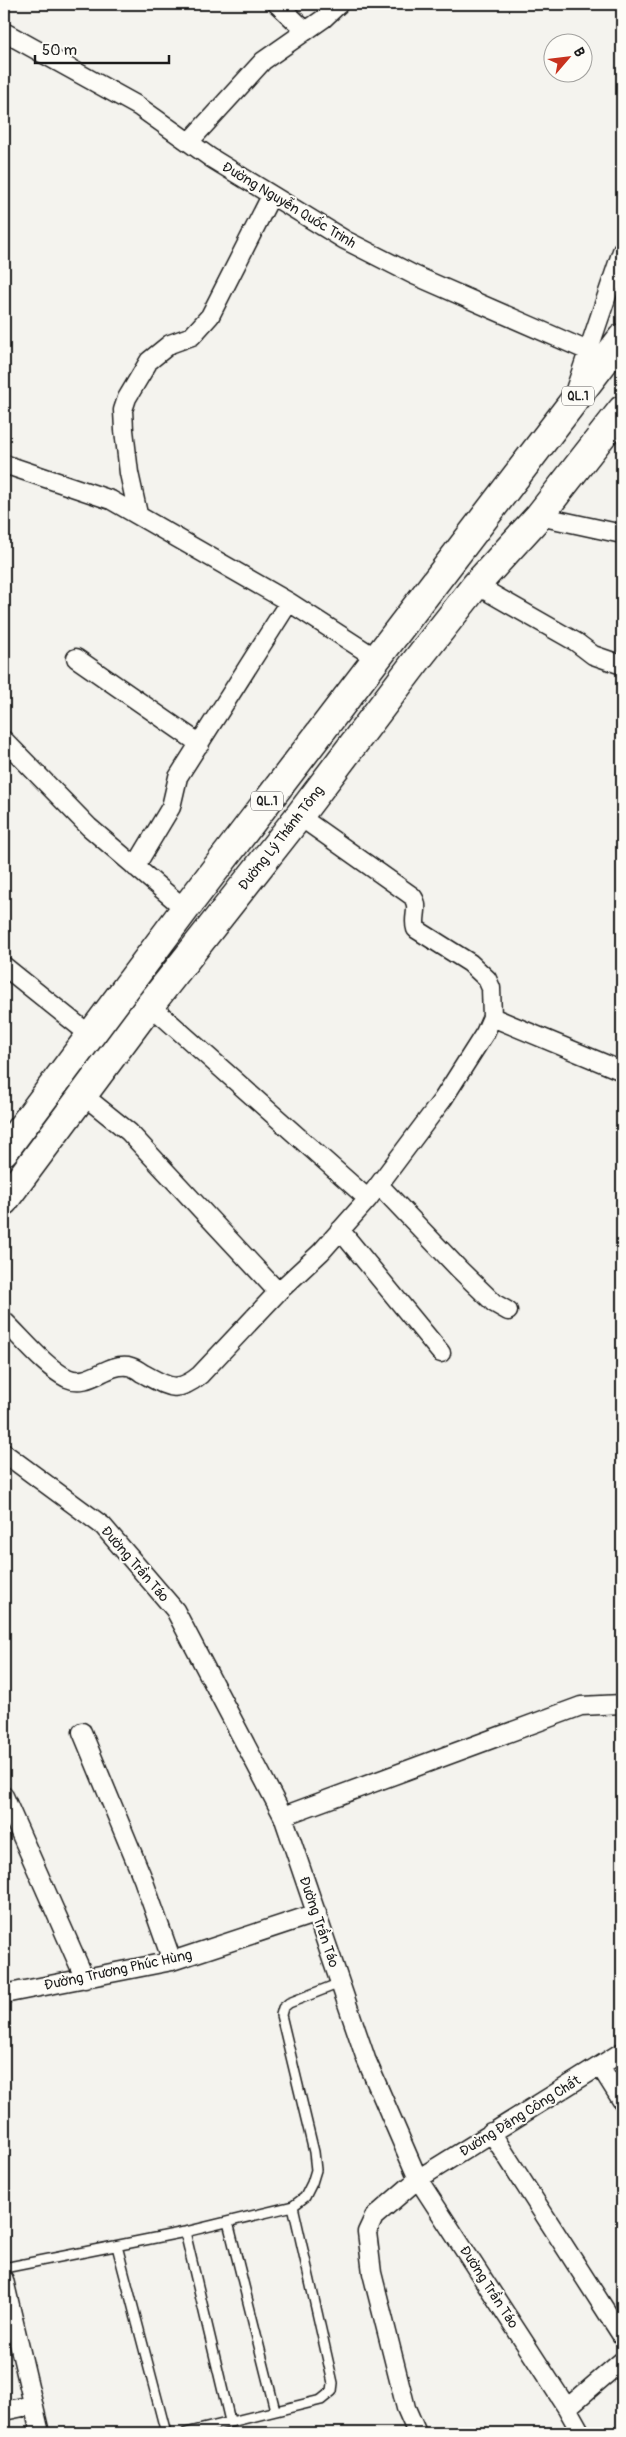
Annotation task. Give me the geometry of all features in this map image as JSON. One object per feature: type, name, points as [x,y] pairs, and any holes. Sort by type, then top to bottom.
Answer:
[{"type":"main road","name":"QL.1","points":[[4,1151],[185,909],[622,338]]},
{"type":"main road","name":"Đường Lý Thánh Tông","points":[[4,1201],[150,1004],[299,816],[476,585],[539,516],[622,410]]},
{"type":"street","points":[[277,4],[306,31]]},
{"type":"street","points":[[189,142],[263,61],[306,31],[338,4]]},
{"type":"street","name":"Đường Nguyễn Quốc Trinh","points":[[6,38],[138,106],[271,196],[345,240],[414,275],[588,351]]},
{"type":"street","points":[[138,514],[129,473],[124,430],[123,410],[127,398],[149,361],[170,344],[192,336],[210,316],[271,196]]},
{"type":"street","points":[[570,406],[622,251]]},
{"type":"street","points":[[4,464],[111,500],[289,602],[365,650]]},
{"type":"street","points":[[539,516],[622,534]]},
{"type":"street","points":[[476,585],[576,642],[593,655],[622,665]]},
{"type":"street","points":[[135,867],[172,807],[178,777],[289,602]]},
{"type":"street","points":[[76,658],[200,744]]},
{"type":"street","points":[[4,740],[89,827],[185,909]]},
{"type":"street","points":[[4,1321],[51,1367],[70,1379],[84,1381],[116,1366],[130,1366],[168,1387],[176,1388],[187,1385],[200,1375],[278,1292],[321,1252],[373,1192],[443,1099],[485,1033],[492,1017],[490,988],[487,979],[470,963],[416,929],[414,924],[418,908],[412,896],[299,816]]},
{"type":"street","points":[[4,966],[90,1035]]},
{"type":"street","points":[[150,1004],[373,1192],[494,1303],[508,1311]]},
{"type":"street","points":[[492,1017],[622,1071]]},
{"type":"street","points":[[83,1095],[134,1137],[278,1292]]},
{"type":"street","points":[[340,1230],[441,1353]]},
{"type":"street","name":"Đường Trần Táo","points":[[4,1453],[103,1526],[175,1610],[282,1816],[366,2059],[418,2179],[567,2408],[581,2433]]},
{"type":"street","points":[[282,1816],[581,1706],[622,1704]]},
{"type":"street","points":[[82,1732],[143,1879],[172,1961]]},
{"type":"street","points":[[4,1796],[85,1979]]},
{"type":"street","name":"Đường Trương Phúc Hùng","points":[[4,1994],[172,1961],[316,1913]]},
{"type":"street","name":"Đường Đặng Công Chất","points":[[417,2433],[406,2408],[372,2274],[367,2232],[374,2217],[418,2179],[622,2052]]},
{"type":"street","points":[[600,2066],[622,2101]]},
{"type":"street","points":[[491,2132],[622,2336]]},
{"type":"street","points":[[4,2280],[40,2433]]},
{"type":"street","points":[[567,2408],[622,2361]]},
{"type":"street","points":[[4,2411],[32,2405]]},
{"type":"lane","points":[[4,2268],[228,2222],[293,2206],[305,2197],[316,2170],[314,2152],[281,2015],[283,2008],[288,2003],[340,1983]]},
{"type":"lane","points":[[186,2433],[321,2400],[332,2391],[334,2383],[293,2206]]},
{"type":"lane","points":[[228,2222],[275,2410]]},
{"type":"lane","points":[[185,2232],[230,2421]]},
{"type":"lane","points":[[117,2246],[166,2433]]}]
